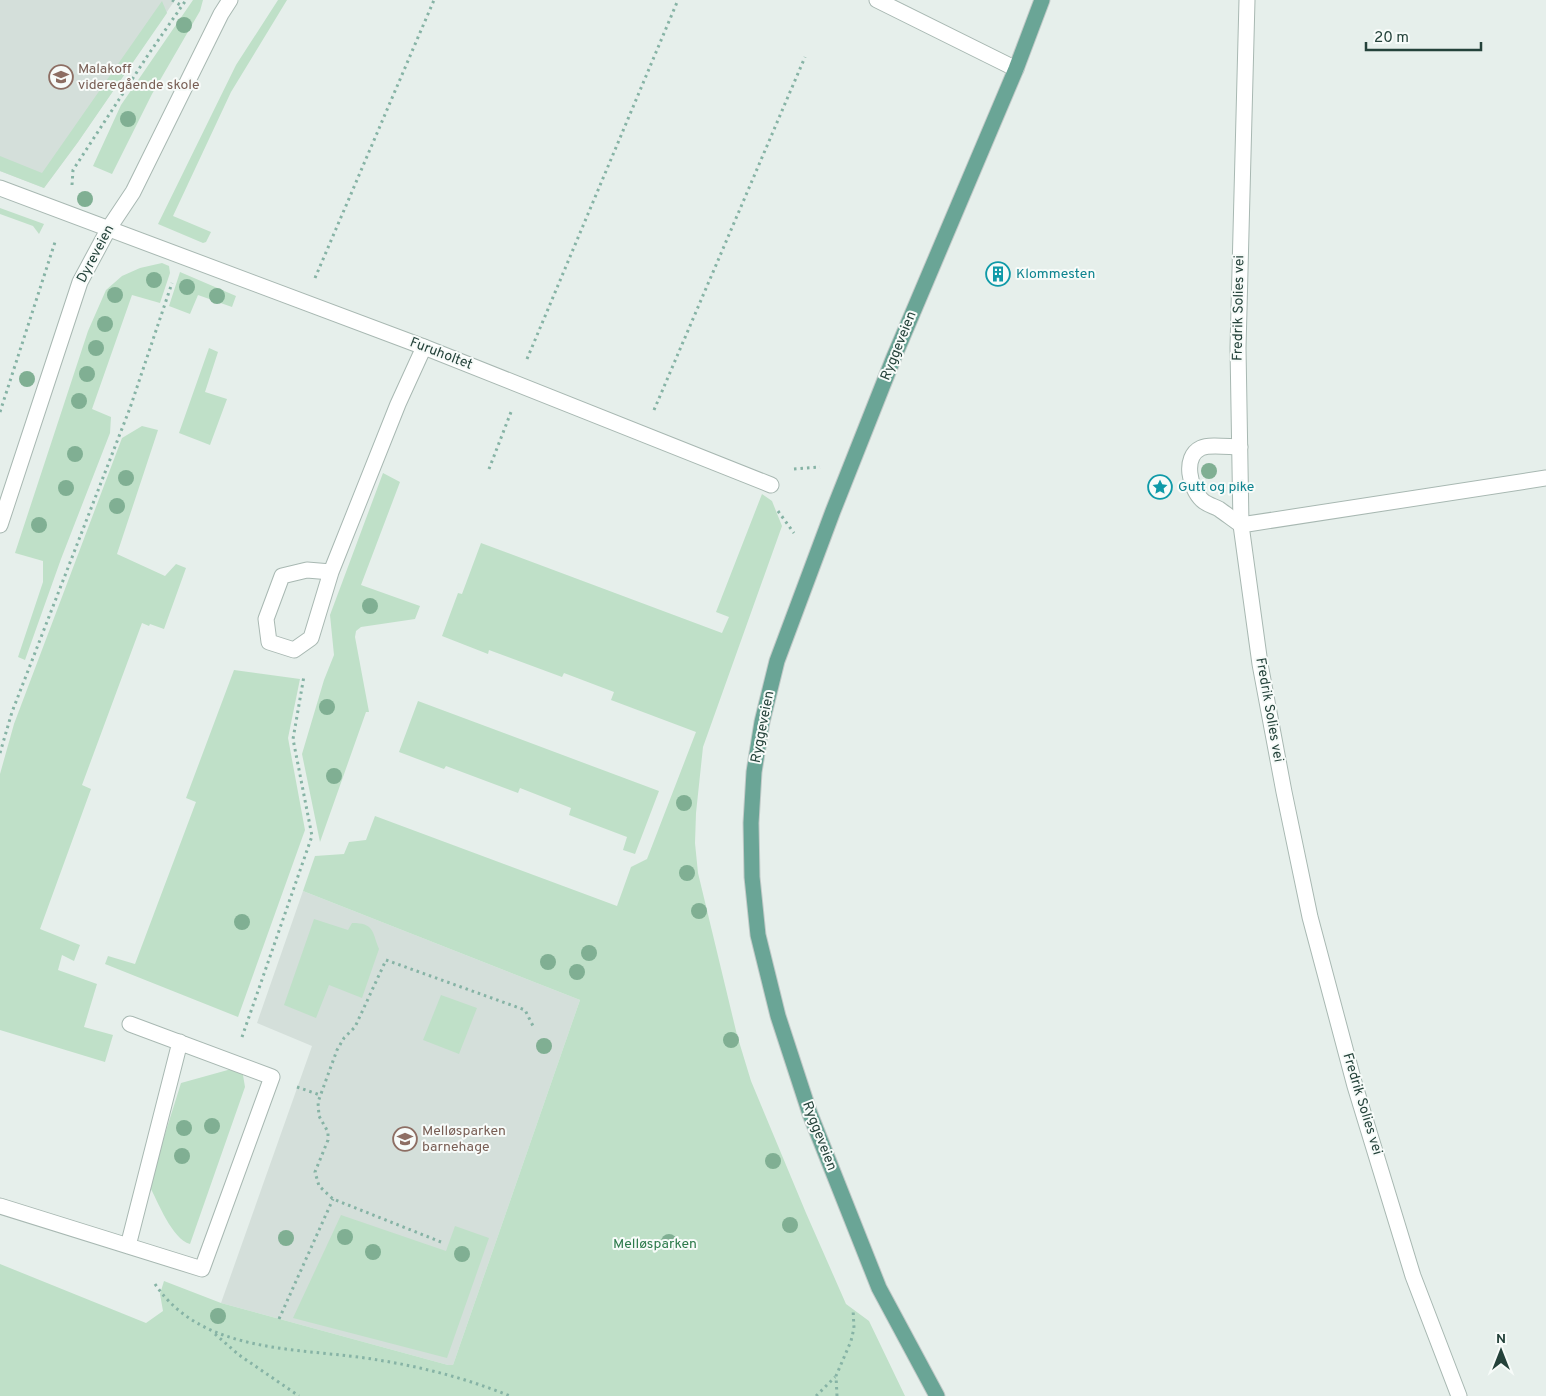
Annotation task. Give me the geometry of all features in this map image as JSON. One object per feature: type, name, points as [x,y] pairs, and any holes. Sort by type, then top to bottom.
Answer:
[{"type":"main road","name":"Ryggeveien","points":[[937,1396],[879,1288],[810,1114],[778,1016],[758,935],[752,877],[751,823],[754,772],[762,722],[777,661],[894,357],[1016,69],[1042,0]]},
{"type":"street","name":"Dyreveien","points":[[0,525],[80,282],[109,228],[134,192],[221,14],[230,0]]},
{"type":"street","points":[[877,0],[1016,69]]},
{"type":"street","name":"Fredrik Solies vei","points":[[1247,0],[1238,348],[1241,525],[1260,664],[1310,917],[1355,1086],[1413,1276],[1459,1396]]},
{"type":"street","name":"Furuholtet","points":[[0,188],[424,346],[771,485]]},
{"type":"street","points":[[331,572],[308,570],[282,576],[266,619],[269,642],[294,650],[311,638],[331,572],[398,404],[424,346]]},
{"type":"street","points":[[1240,447],[1218,446],[1201,448],[1192,457],[1190,475],[1195,490],[1203,501],[1241,525],[1546,478]]},
{"type":"street","points":[[0,1206],[202,1269],[272,1077],[130,1024]]},
{"type":"street","points":[[128,1246],[180,1042]]},
{"type":"path","points":[[172,0],[182,6]]},
{"type":"path","points":[[304,302],[434,0]]},
{"type":"path","points":[[489,469],[519,384],[678,0]]},
{"type":"path","points":[[644,434],[805,57]]},
{"type":"path","points":[[0,753],[12,712],[130,408],[181,256]]},
{"type":"path","points":[[233,1061],[312,836],[293,739],[311,638]]},
{"type":"path","points":[[441,1242],[334,1199],[318,1186],[315,1172],[328,1140],[328,1132],[320,1116],[318,1102],[337,1050],[344,1038],[354,1027],[386,960],[525,1010],[534,1026]]},
{"type":"path","points":[[292,1084],[320,1095]]},
{"type":"path","points":[[279,1319],[334,1199]]},
{"type":"path","points":[[128,1246],[162,1296],[182,1314],[214,1333],[239,1354],[299,1396]]},
{"type":"path","points":[[816,1396],[836,1376],[851,1340],[854,1328],[853,1309]]},
{"type":"path","points":[[214,1333],[261,1345],[378,1360],[437,1372],[485,1386],[510,1396]]},
{"type":"path","points":[[836,1376],[837,1396]]},
{"type":"shaded area","name":"Malakoff videregående skole","points":[[0,0],[175,0],[78,142],[44,188],[0,171]]},
{"type":"shaded area","name":"Melløsparken barnehage","points":[[303,891],[580,1000],[453,1365],[221,1303],[312,1046],[257,1023]]},
{"type":"green space","points":[[193,0],[203,0],[200,11],[152,94],[112,174],[93,166],[121,105]]},
{"type":"green space","points":[[278,0],[287,0],[231,92],[173,216],[211,232],[206,242],[203,243],[158,224],[236,65]]},
{"type":"green space","points":[[162,1],[167,13],[44,188],[0,171],[0,156],[42,173]]},
{"type":"green space","points":[[0,208],[44,224],[39,234],[33,226],[0,214]]},
{"type":"green space","points":[[162,263],[169,266],[170,273],[160,303],[132,295],[92,409],[111,417],[110,433],[61,559],[25,660],[18,657],[43,582],[43,561],[15,553],[88,331],[106,290],[122,276],[140,268]]},
{"type":"green space","points":[[180,272],[236,296],[232,307],[198,295],[190,314],[169,306]]},
{"type":"green space","points":[[209,348],[218,352],[205,392],[227,399],[210,445],[179,433]]},
{"type":"green space","points":[[142,426],[158,430],[117,554],[165,576],[176,564],[186,568],[164,629],[142,623],[82,785],[91,789],[40,929],[80,945],[74,961],[62,955],[58,970],[97,984],[84,1027],[113,1035],[105,1062],[0,1030],[0,774],[14,724],[122,438]]},
{"type":"green space","points":[[383,473],[400,482],[361,585],[420,606],[415,619],[361,627],[356,631],[355,637],[369,712],[366,712],[320,842],[302,754],[324,680],[334,655],[330,615]]},
{"type":"green space","name":"Melløsparken","points":[[762,494],[772,501],[782,526],[703,747],[696,813],[695,843],[698,873],[737,1035],[751,1081],[846,1304],[869,1321],[905,1396],[0,1396],[0,1264],[146,1323],[163,1311],[160,1294],[164,1281],[221,1303],[453,1365],[580,1000],[303,891],[315,856],[344,854],[349,842],[366,840],[375,816],[617,906],[631,867],[647,859],[696,732],[611,700],[614,692],[564,673],[562,677],[489,650],[488,654],[442,636],[458,593],[462,594],[481,543],[722,633],[729,617],[716,612]]},
{"type":"green space","points":[[234,670],[300,679],[288,738],[305,830],[238,1017],[105,964],[108,956],[135,964],[196,802],[186,798]]},
{"type":"green space","points":[[418,701],[659,791],[635,854],[623,850],[627,837],[569,815],[571,808],[520,788],[518,793],[446,766],[444,769],[399,752]]},
{"type":"green space","points":[[314,919],[348,930],[352,923],[368,926],[379,949],[362,998],[329,985],[316,1018],[284,1005]]},
{"type":"green space","points":[[441,995],[477,1008],[459,1054],[423,1040]]},
{"type":"green space","points":[[235,1068],[243,1075],[245,1087],[190,1244],[183,1241],[171,1228],[149,1185],[181,1083]]},
{"type":"green space","points":[[341,1215],[446,1251],[455,1226],[489,1238],[447,1358],[293,1318]]},
{"type":"place","name":"Malakoff videregående skole","points":[[61,77]]},
{"type":"place","name":"Klommesten","points":[[998,274]]},
{"type":"place","name":"Gutt og pike","points":[[1160,487]]},
{"type":"place","name":"Melløsparken barnehage","points":[[405,1139]]}]
